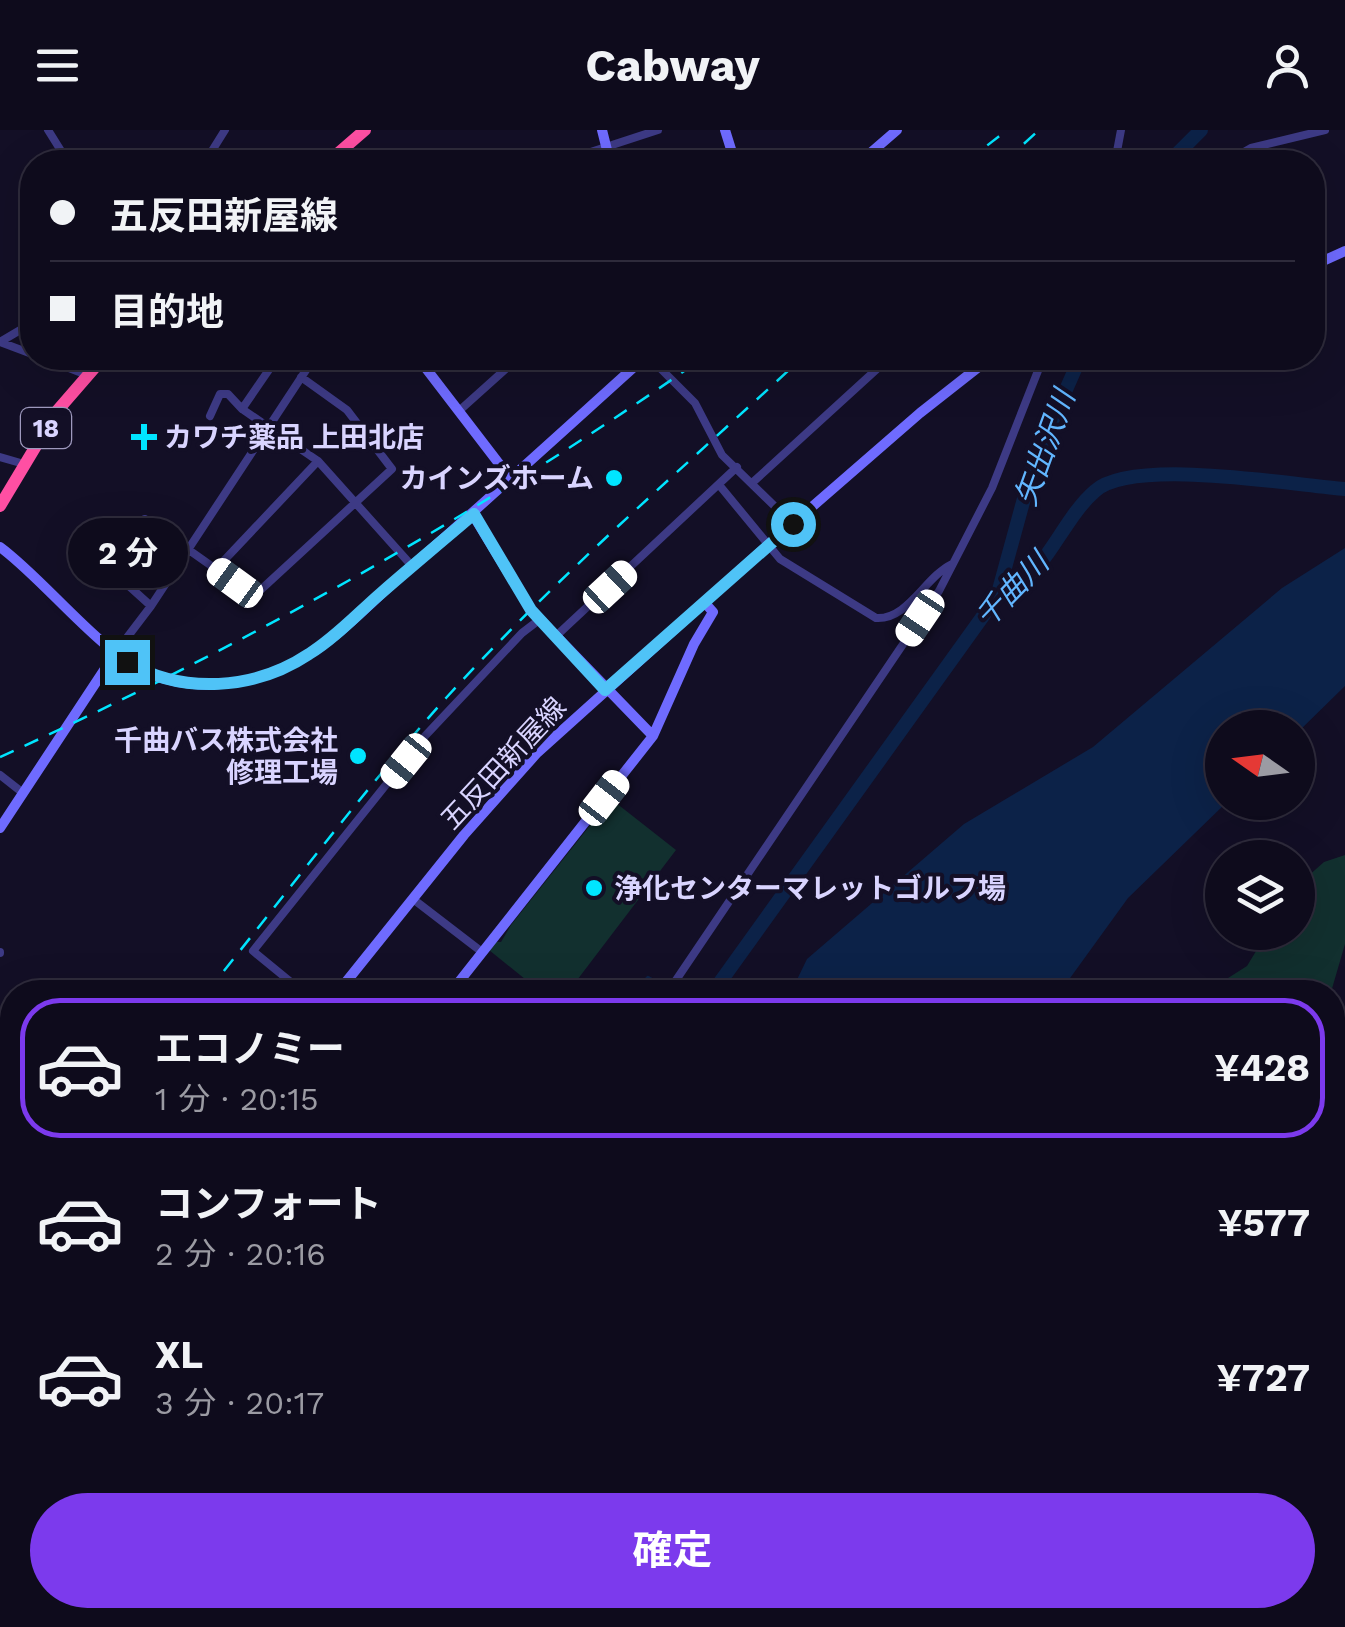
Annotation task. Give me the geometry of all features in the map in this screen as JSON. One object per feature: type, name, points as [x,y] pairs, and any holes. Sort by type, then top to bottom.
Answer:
[{"type":"highway","points":[[342,150],[365,130]]},
{"type":"highway","name":"18","points":[[0,506],[57,410],[92,370]]},
{"type":"street","points":[[602,130],[607,150]]},
{"type":"street","points":[[594,150],[658,130]]},
{"type":"street","points":[[874,150],[897,130]]},
{"type":"street","points":[[1248,150],[1325,130]]},
{"type":"street","points":[[74,370],[87,375]]},
{"type":"street","points":[[84,370],[87,375]]},
{"type":"street","points":[[242,409],[269,370]]},
{"type":"street","points":[[0,828],[306,370]]},
{"type":"street","points":[[428,370],[510,478]]},
{"type":"street","points":[[460,410],[505,370]]},
{"type":"street","points":[[0,547],[141,670],[168,680],[215,684],[244,681],[286,667],[314,651],[633,370]]},
{"type":"street","points":[[660,370],[695,403],[717,447],[793,524]]},
{"type":"street","points":[[752,482],[876,370]]},
{"type":"street","name":"五反田新屋線","points":[[348,980],[537,752],[766,546],[975,370]]},
{"type":"street","points":[[676,980],[955,563],[992,488],[1038,370]]},
{"type":"street","points":[[151,606],[88,549],[98,540],[145,519],[254,596],[392,470],[347,410],[301,377]]},
{"type":"street","points":[[210,416],[220,394],[228,394],[242,409],[318,461],[412,566]]},
{"type":"street","points":[[0,457],[24,464]]},
{"type":"street","points":[[216,569],[318,461]]},
{"type":"street","points":[[555,637],[737,468]]},
{"type":"street","points":[[720,486],[766,546],[792,569],[881,619],[896,615],[939,570],[955,563]]},
{"type":"street","points":[[474,514],[511,581],[539,620],[652,736]]},
{"type":"street","points":[[460,980],[652,736],[712,612],[705,603]]},
{"type":"street","points":[[289,980],[253,952],[425,736],[509,646],[539,620]]},
{"type":"street","points":[[0,775],[23,793]]},
{"type":"street","points":[[412,899],[482,952]]},
{"type":"green space","name":"浄化センターマレットゴルフ場","points":[[611,799],[676,850],[577,980],[526,980],[489,950],[501,942]]},
{"type":"green space","points":[[1345,855],[1345,944],[1334,980],[1225,980],[1247,966],[1257,950],[1315,950],[1315,870],[1324,862]]},
{"type":"water","points":[[1345,548],[1345,686],[1315,715],[1315,710],[1205,710],[1205,820],[1208,820],[1128,898],[1069,980],[797,980],[807,959],[964,824],[1093,747],[1282,588]]},
{"type":"waterway","name":"矢出沢川","points":[[1181,150],[1201,130]]},
{"type":"waterway","name":"矢出沢川","points":[[997,597],[1034,462],[1075,370]]},
{"type":"waterway","name":"千曲川","points":[[722,980],[996,598],[1035,570],[1095,491],[1114,481],[1177,474],[1345,489]]},
{"type":"waterway","points":[[645,980],[653,980]]},
{"type":"railway","points":[[981,150],[1007,130]]},
{"type":"railway","points":[[1017,150],[1039,130]]},
{"type":"railway","points":[[0,757],[182,669],[361,574],[535,470],[686,370]]},
{"type":"railway","points":[[217,980],[384,770],[488,653],[620,524],[789,370]]},
{"type":"place","name":"カワチ薬品 上田北店","points":[[144,437]]},
{"type":"place","name":"カインズホーム","points":[[614,478]]},
{"type":"place","name":"千曲バス株式会社 修理工場","points":[[358,756]]},
{"type":"place","name":"浄化センターマレットゴルフ場","points":[[594,888]]},
{"type":"route","points":[[127,662],[168,680],[198,684],[244,681],[286,667],[328,640],[474,514],[531,610],[605,690],[793,524]]}]
